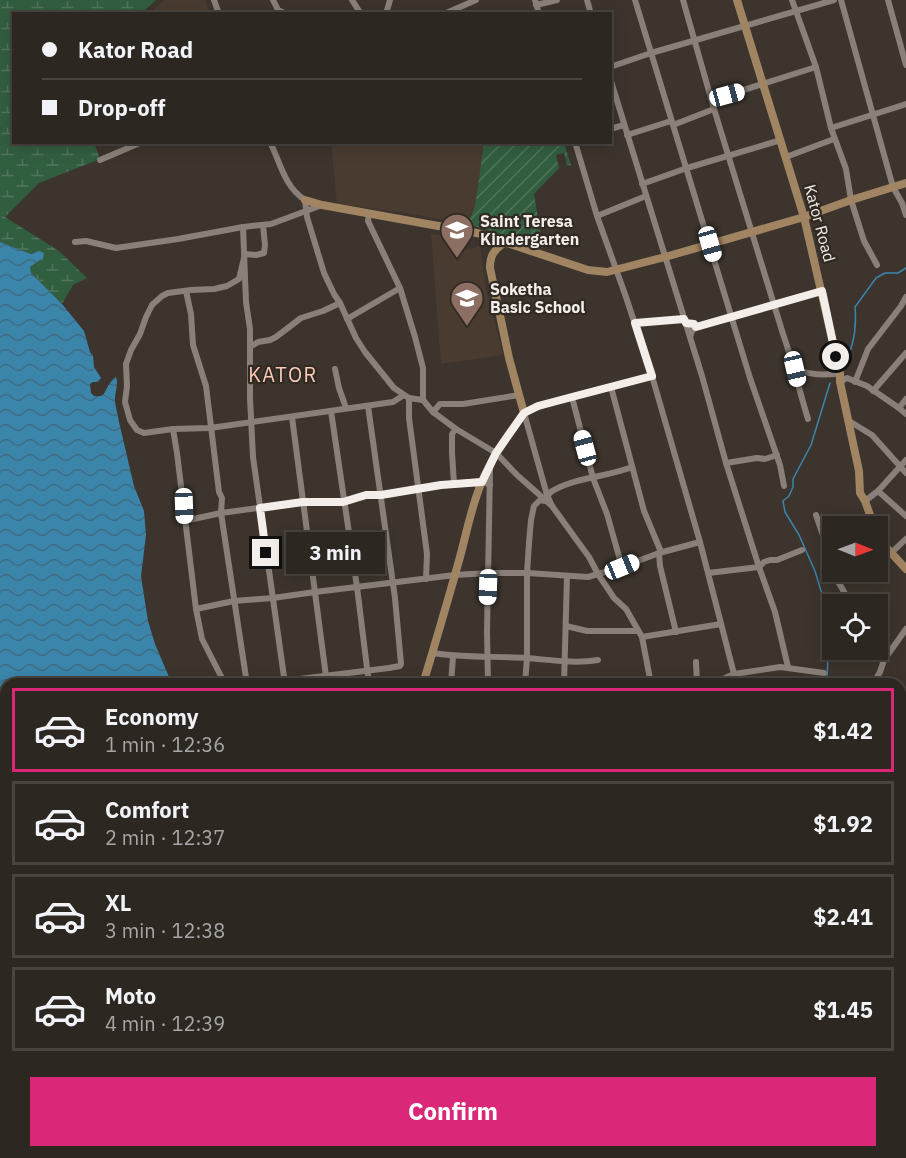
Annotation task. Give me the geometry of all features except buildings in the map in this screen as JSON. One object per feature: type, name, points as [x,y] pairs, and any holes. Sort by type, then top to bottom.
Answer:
[{"type":"street","points":[[273,0],[278,10],[282,12]]},
{"type":"street","points":[[449,12],[476,0]]},
{"type":"street","points":[[536,3],[557,0]]},
{"type":"street","points":[[635,0],[758,404],[777,455],[784,486]]},
{"type":"street","points":[[683,0],[808,418]]},
{"type":"street","name":"Kator Road","points":[[737,0],[804,217],[849,421],[860,493],[870,516]]},
{"type":"street","points":[[792,0],[816,67],[834,139],[846,169],[851,200],[864,242],[877,265]]},
{"type":"street","points":[[612,66],[834,0]]},
{"type":"street","points":[[841,0],[893,187],[906,215]]},
{"type":"street","points":[[888,0],[903,41],[906,65]]},
{"type":"street","points":[[712,100],[816,67]]},
{"type":"street","points":[[612,85],[726,463],[775,612],[788,667]]},
{"type":"street","points":[[831,128],[906,104]]},
{"type":"street","points":[[627,135],[714,109]]},
{"type":"street","points":[[612,128],[624,125]]},
{"type":"street","points":[[786,157],[834,139]]},
{"type":"street","points":[[642,184],[781,140]]},
{"type":"street","points":[[100,160],[137,144]]},
{"type":"street","points":[[271,144],[288,184],[305,200],[477,233],[588,270],[607,272],[804,217],[906,183]]},
{"type":"street","points":[[576,144],[597,216],[652,376],[700,542],[734,674]]},
{"type":"street","points":[[597,216],[646,196]]},
{"type":"street","points":[[305,200],[305,212],[324,273],[351,329],[365,352],[394,388],[407,397],[423,400],[433,412],[456,429],[496,453],[517,475],[546,498],[589,557],[614,597],[626,609],[640,634],[650,678]]},
{"type":"street","points":[[75,242],[86,241],[116,248],[178,239],[271,224],[322,205]]},
{"type":"street","points":[[369,213],[368,221],[400,288],[415,337],[423,368],[423,400]]},
{"type":"street","points":[[245,254],[264,253],[263,225]]},
{"type":"street","points":[[243,227],[246,302],[250,329],[253,457],[284,678]]},
{"type":"street","points":[[504,243],[494,249],[490,258],[490,268],[519,395],[546,498]]},
{"type":"street","points":[[245,254],[239,279],[234,282],[222,288],[168,293],[155,301],[131,350],[126,367],[125,402],[127,413],[137,430],[144,433],[172,429],[210,428],[368,406],[407,397]]},
{"type":"street","points":[[347,320],[400,288]]},
{"type":"street","points":[[186,291],[191,314],[193,345],[206,386],[219,492],[222,498],[221,513],[246,678]]},
{"type":"street","points":[[690,338],[696,327],[822,291]]},
{"type":"street","points":[[855,382],[868,349],[906,297]]},
{"type":"street","points":[[250,347],[260,341],[276,337],[301,318],[340,303]]},
{"type":"street","points":[[635,323],[685,321],[696,327]]},
{"type":"street","points":[[873,391],[906,353]]},
{"type":"street","points":[[335,369],[346,408]]},
{"type":"street","points":[[795,369],[809,374],[847,378],[867,386],[906,414]]},
{"type":"street","points":[[488,678],[486,484],[489,468],[496,453],[524,413],[538,406],[652,376]]},
{"type":"street","points":[[611,387],[644,510],[660,552],[659,558],[676,632]]},
{"type":"street","points":[[433,412],[440,404],[463,404],[519,395]]},
{"type":"street","points":[[407,397],[428,554],[426,579]]},
{"type":"street","points":[[572,397],[593,478],[607,514],[622,567]]},
{"type":"street","points":[[899,408],[906,399]]},
{"type":"street","points":[[308,678],[400,666],[401,664],[393,582],[368,406]]},
{"type":"street","points":[[331,411],[368,678]]},
{"type":"street","points":[[292,417],[326,678]]},
{"type":"street","points":[[849,421],[872,435],[906,473]]},
{"type":"street","points":[[172,429],[202,639],[222,678]]},
{"type":"street","points":[[454,484],[452,434],[456,429]]},
{"type":"street","points":[[726,463],[757,458],[765,459],[777,455]]},
{"type":"street","points":[[865,501],[878,491],[906,460]]},
{"type":"street","points":[[525,678],[527,573],[534,506],[553,490],[568,484],[632,468]]},
{"type":"street","points":[[184,520],[303,502],[343,502],[366,495],[381,495],[419,488],[454,484],[486,484]]},
{"type":"street","points":[[425,678],[473,505],[486,484]]},
{"type":"street","points":[[878,491],[906,516]]},
{"type":"street","points":[[816,515],[827,547],[824,551],[845,594]]},
{"type":"street","points":[[891,553],[906,539]]},
{"type":"street","points":[[196,609],[234,601],[455,575],[527,573],[588,577],[660,552],[700,542]]},
{"type":"street","points":[[708,573],[759,567],[764,562],[777,560],[802,550]]},
{"type":"street","points":[[888,550],[906,569]]},
{"type":"street","points":[[564,678],[567,576]]},
{"type":"street","points":[[566,626],[587,631],[640,634],[676,632],[721,624]]},
{"type":"street","points":[[888,654],[906,629]]},
{"type":"street","points":[[433,652],[453,656],[565,661],[598,660]]},
{"type":"street","points":[[451,678],[453,656]]},
{"type":"street","points":[[877,678],[884,660]]},
{"type":"street","points":[[696,662],[697,678]]},
{"type":"street","points":[[725,678],[734,674],[780,667],[824,673]]},
{"type":"shaded area","points":[[165,0],[205,0],[210,12],[150,12]]},
{"type":"shaded area","points":[[331,144],[484,144],[475,206],[468,224],[337,204]]},
{"type":"shaded area","points":[[431,234],[461,239],[461,251],[480,246],[486,289],[503,355],[441,364]]},
{"type":"green space","points":[[0,0],[156,0],[143,12],[12,12],[12,144],[94,144],[100,159],[39,183],[5,217],[59,251],[87,278],[73,285],[62,304],[31,273],[30,267],[43,258],[35,252],[31,254],[0,242]]},
{"type":"green space","points":[[484,144],[564,144],[571,165],[567,166],[564,153],[556,155],[559,168],[534,194],[543,248],[468,224],[475,206]]},
{"type":"water","points":[[0,242],[31,254],[39,251],[44,253],[43,258],[30,267],[31,273],[62,304],[84,331],[93,356],[94,367],[101,378],[98,382],[90,384],[91,393],[94,396],[103,395],[110,382],[116,377],[115,402],[119,422],[134,486],[144,511],[146,535],[141,576],[148,621],[169,678],[0,678]]},
{"type":"waterway","points":[[842,369],[853,339],[855,307],[876,278],[885,273],[898,273],[906,268]]},
{"type":"waterway","points":[[827,678],[828,655],[823,628],[822,594],[815,571],[799,535],[785,512],[783,501],[789,496],[793,487],[793,479],[811,445],[830,383]]},
{"type":"place","name":"Saint Teresa Kindergarten","points":[[457,259]]},
{"type":"place","name":"Soketha Basic School","points":[[467,327]]},
{"type":"district","name":"KATOR","points":[[283,375]]},
{"type":"route","points":[[266,553],[260,508],[303,502],[343,502],[366,495],[482,482],[496,453],[524,413],[538,406],[652,376],[635,323],[684,319],[686,323],[694,324],[696,327],[822,291],[836,357]]}]
